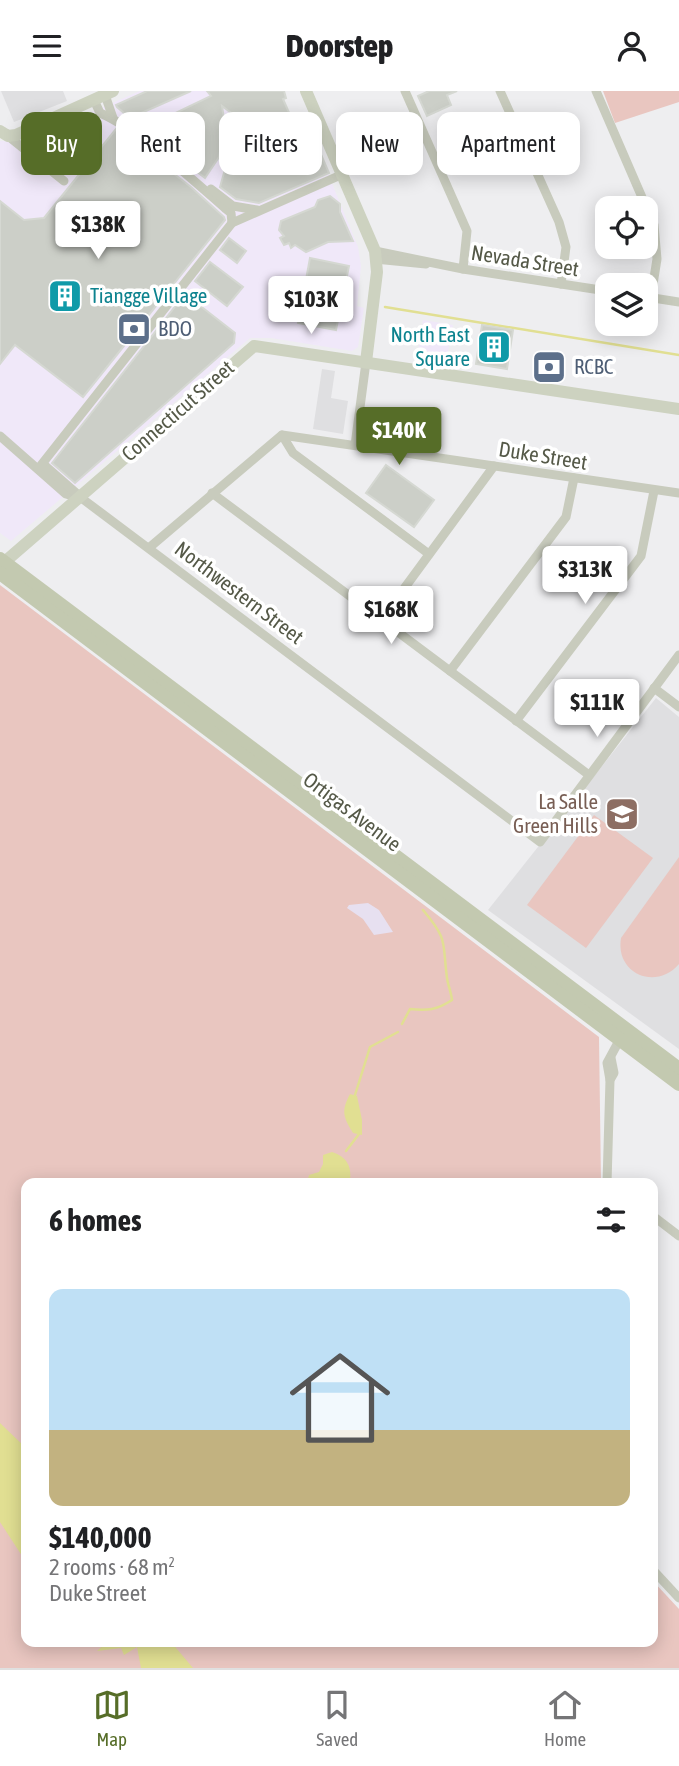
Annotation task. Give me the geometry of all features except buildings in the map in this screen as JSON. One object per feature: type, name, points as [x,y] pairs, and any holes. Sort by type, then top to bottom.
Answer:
[{"type":"main road","name":"Ortigas Avenue","points":[[1,563],[679,1084]]},
{"type":"main road","name":"Ortigas Avenue","points":[[1,563],[679,1069]]},
{"type":"street","points":[[306,91],[336,158]]},
{"type":"street","points":[[405,91],[467,231],[463,269]]},
{"type":"street","points":[[500,91],[559,222],[566,247],[561,284]]},
{"type":"street","points":[[596,91],[654,225],[657,259],[654,273]]},
{"type":"street","points":[[104,95],[100,113],[113,118],[200,186],[230,213],[232,223]]},
{"type":"street","points":[[9,134],[104,95]]},
{"type":"street","points":[[9,134],[64,181]]},
{"type":"street","points":[[40,467],[232,223],[341,175]]},
{"type":"street","points":[[343,175],[375,255],[377,272],[355,445]]},
{"type":"street","points":[[206,185],[233,206],[263,210]]},
{"type":"street","name":"Nevada Street","points":[[375,255],[595,289]]},
{"type":"street","points":[[658,299],[679,302]]},
{"type":"street","name":"Connecticut Street","points":[[1,563],[81,498],[254,346],[679,409]]},
{"type":"street","points":[[150,547],[282,435],[293,453],[429,554]]},
{"type":"street","name":"Duke Street","points":[[282,435],[679,493]]},
{"type":"street","name":"Northwestern Street","points":[[0,436],[540,842],[589,775]]},
{"type":"street","points":[[381,620],[494,466]]},
{"type":"street","points":[[450,671],[566,517],[574,478]]},
{"type":"street","points":[[516,721],[641,556],[654,491]]},
{"type":"street","points":[[212,493],[589,775],[679,655]]},
{"type":"street","points":[[654,688],[679,707]]},
{"type":"street","points":[[608,1178],[610,1080],[607,1063],[620,1039]]},
{"type":"street","points":[[658,1220],[679,1236]]},
{"type":"street","points":[[658,1575],[679,1598]]},
{"type":"shaded area","points":[[1,91],[63,91],[67,101],[39,112],[21,112],[21,119],[14,122]]},
{"type":"shaded area","points":[[140,91],[284,91],[286,98],[283,100],[288,112],[219,112],[219,175],[322,175],[322,159],[358,247],[361,266],[357,306],[364,308],[358,347],[352,351],[271,338],[250,338],[11,541],[0,533],[0,141],[21,142],[21,175],[102,175],[102,112],[91,112]]},
{"type":"shaded area","points":[[603,91],[679,91],[679,102],[615,123]]},
{"type":"shaded area","points":[[423,320],[453,325],[446,363],[417,358]]},
{"type":"shaded area","points":[[322,369],[335,371],[331,398],[348,401],[343,434],[313,429]]},
{"type":"shaded area","points":[[0,585],[599,1037],[601,1178],[21,1178],[21,1647],[658,1647],[658,1586],[679,1609],[679,1668],[0,1668]]},
{"type":"shaded area","name":"La Salle Green Hills","points":[[656,698],[679,717],[679,1049],[488,910]]},
{"type":"shaded area","points":[[594,815],[653,858],[586,948],[527,905]]},
{"type":"shaded area","points":[[679,857],[679,964],[670,972],[659,976],[639,975],[624,961],[621,938]]},
{"type":"shaded area","points":[[350,1094],[357,1096],[362,1135],[353,1133],[345,1118],[345,1105]]},
{"type":"shaded area","points":[[332,1152],[341,1157],[347,1163],[350,1178],[308,1178],[309,1175],[319,1172],[323,1155]]},
{"type":"shaded area","points":[[0,1423],[21,1443],[21,1554],[0,1522]]},
{"type":"shaded area","points":[[101,1647],[137,1647],[124,1655],[121,1648],[97,1651]]},
{"type":"shaded area","points":[[137,1647],[175,1647],[193,1668],[141,1668]]},
{"type":"sand","points":[[368,903],[379,910],[393,932],[374,935],[363,919],[347,908],[349,905]]},
{"type":"waterway","points":[[385,307],[679,355]]},
{"type":"waterway","points":[[402,1024],[410,1009],[432,1009],[452,1000],[441,935],[423,910]]},
{"type":"waterway","points":[[355,1095],[370,1047],[398,1032]]},
{"type":"waterway","points":[[346,1151],[359,1134]]},
{"type":"place","name":"Tiangge Village","points":[[65,296]]},
{"type":"place","name":"BDO","points":[[134,329]]},
{"type":"place","name":"North East Square","points":[[494,347]]},
{"type":"place","name":"RCBC","points":[[549,367]]},
{"type":"place","name":"La Salle Green Hills","points":[[622,814]]}]
